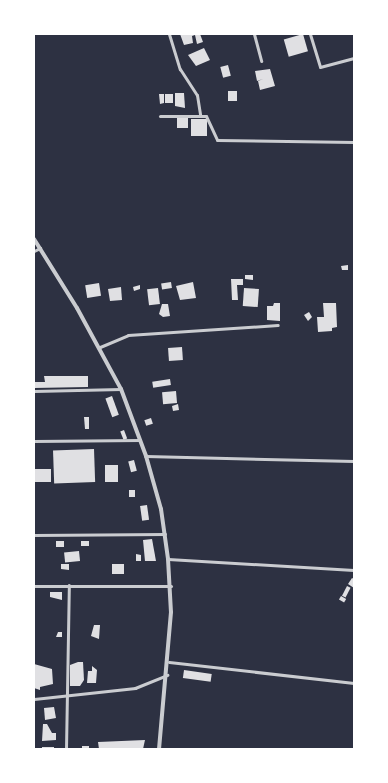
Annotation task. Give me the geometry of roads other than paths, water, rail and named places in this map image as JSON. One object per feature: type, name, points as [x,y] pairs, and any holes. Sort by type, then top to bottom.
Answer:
[{"type":"street","points":[[169,34],[180,69],[197,95],[200,115]]},
{"type":"street","points":[[254,34],[261,61]]},
{"type":"street","points":[[310,34],[320,67],[354,58]]},
{"type":"street","points":[[160,116],[200,115],[209,119],[213,137],[217,140],[354,142]]},
{"type":"street","points":[[34,240],[100,347],[121,389],[146,456],[166,534],[171,586],[169,662],[159,749]]},
{"type":"street","points":[[34,251],[40,248]]},
{"type":"street","points":[[100,347],[128,335],[278,325]]},
{"type":"street","points":[[34,391],[121,389]]},
{"type":"street","points":[[34,441],[141,440]]},
{"type":"street","points":[[146,456],[354,462]]},
{"type":"street","points":[[34,535],[166,534]]},
{"type":"street","points":[[168,559],[354,570]]},
{"type":"street","points":[[34,586],[171,586]]},
{"type":"street","points":[[66,749],[69,586]]},
{"type":"street","points":[[169,662],[354,683]]},
{"type":"street","points":[[34,699],[135,688],[168,674]]}]
